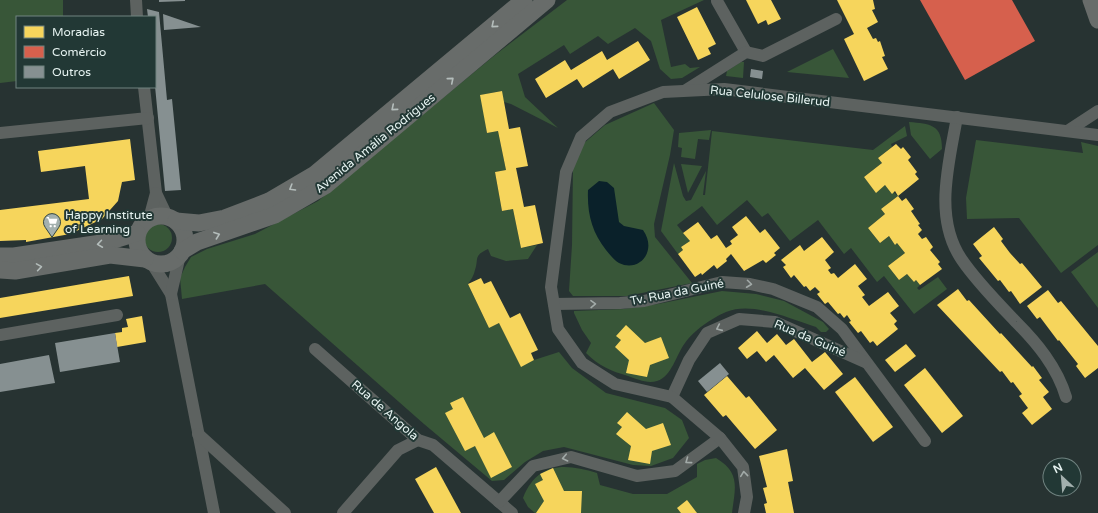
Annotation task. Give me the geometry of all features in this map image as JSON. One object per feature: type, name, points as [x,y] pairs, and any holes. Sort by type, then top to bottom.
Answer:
[{"type":"main road","name":"Avenida Amália Rodrigues","points":[[171,219],[198,223],[225,218],[269,201],[315,174],[524,0]]},
{"type":"main road","name":"Avenida Amália Rodrigues","points":[[182,250],[197,242],[275,215],[325,186],[547,0]]},
{"type":"main road","points":[[1091,0],[1098,20]]},
{"type":"main road","points":[[0,270],[15,271],[110,255],[167,263],[182,250],[183,232],[171,219],[155,216],[149,218],[140,227],[137,233],[138,247],[148,260]]},
{"type":"main road","points":[[0,256],[14,256],[108,242],[137,233]]},
{"type":"street","points":[[136,0],[137,16]]},
{"type":"street","points":[[717,2],[746,52]]},
{"type":"street","points":[[685,90],[746,52],[763,56],[836,19]]},
{"type":"street","points":[[144,88],[156,193],[149,218]]},
{"type":"street","name":"Rua Celulose Billerud","points":[[744,513],[747,497],[743,467],[720,438],[672,397],[616,384],[582,363],[558,329],[551,287],[566,172],[581,137],[610,112],[663,92],[724,89],[957,118],[1069,130],[1098,135]]},
{"type":"street","points":[[1069,130],[1098,111]]},
{"type":"street","points":[[0,133],[148,118]]},
{"type":"street","points":[[957,118],[945,190],[948,227],[955,247],[961,260],[993,299],[1028,334],[1050,362],[1062,381],[1066,396]]},
{"type":"street","points":[[156,193],[171,219]]},
{"type":"street","points":[[171,294],[182,250]]},
{"type":"street","points":[[148,260],[171,294],[214,513]]},
{"type":"street","name":"Tv. Rua da Guiné","points":[[554,304],[644,301],[722,282],[760,285],[773,288],[817,307],[842,329],[866,362]]},
{"type":"street","points":[[0,335],[117,315]]},
{"type":"street","name":"Rua da Guiné","points":[[672,397],[689,360],[707,334],[739,319],[775,322],[866,362],[925,441]]},
{"type":"street","name":"Rua de Angola","points":[[315,349],[418,440],[433,445],[512,513]]},
{"type":"street","points":[[198,434],[285,513]]},
{"type":"street","points":[[499,502],[533,466],[571,457],[637,476],[675,471],[720,438]]},
{"type":"street","points":[[343,513],[398,450],[418,440]]},
{"type":"green space","points":[[0,0],[63,0],[63,16],[16,16],[16,81],[0,83]]},
{"type":"green space","points":[[567,0],[704,0],[661,20],[671,67],[685,64],[690,68],[700,67],[682,78],[671,79],[660,69],[651,41],[635,28],[608,44],[598,36],[570,54],[564,45],[518,74],[525,97],[558,128],[511,104],[504,102],[501,91],[481,95],[487,133],[498,131],[506,170],[495,172],[502,211],[513,209],[521,248],[537,245],[528,259],[506,261],[491,256],[488,249],[483,251],[477,258],[474,274],[468,284],[489,328],[499,323],[521,366],[559,352],[572,368],[606,393],[665,408],[682,420],[689,438],[673,458],[651,466],[633,465],[564,447],[543,451],[525,462],[504,480],[492,481],[424,424],[265,284],[182,299],[180,278],[191,257],[207,249],[255,234],[318,201],[495,55]]},
{"type":"green space","points":[[833,49],[849,78],[787,72]]},
{"type":"green space","points":[[741,62],[744,62],[743,78],[726,76],[727,71]]},
{"type":"green space","points":[[654,103],[674,130],[670,155],[654,224],[655,237],[692,283],[627,296],[573,296],[569,291],[572,245],[573,167],[583,144],[605,125]]},
{"type":"green space","points":[[909,122],[929,125],[937,130],[940,135],[942,149],[930,159],[911,135]]},
{"type":"green space","points":[[905,126],[907,136],[891,144],[892,147],[878,158],[882,163],[864,177],[876,192],[885,185],[898,196],[881,209],[885,214],[868,228],[880,243],[889,236],[895,245],[897,243],[905,253],[888,266],[899,280],[907,274],[914,282],[916,280],[920,285],[917,288],[919,290],[938,277],[947,289],[914,314],[884,276],[877,282],[851,248],[844,254],[818,220],[790,241],[768,213],[762,217],[747,200],[717,225],[702,206],[677,225],[690,241],[681,247],[683,250],[678,254],[661,231],[674,163],[683,196],[686,201],[691,200],[706,171],[703,195],[705,195],[712,131],[873,150]]},
{"type":"green space","points":[[711,130],[709,140],[698,139],[695,159],[681,157],[682,148],[678,147],[679,133]]},
{"type":"green space","points":[[976,140],[1083,153],[1081,142],[1098,146],[1098,245],[1061,273],[1019,218],[967,219],[966,198]]},
{"type":"green space","points":[[681,164],[702,166],[688,193]]},
{"type":"green space","points":[[158,224],[168,228],[172,238],[168,248],[158,252],[148,248],[144,238],[148,228]]},
{"type":"green space","points":[[1098,252],[1098,308],[1071,272]]},
{"type":"green space","points":[[722,291],[756,294],[784,301],[823,322],[829,329],[826,332],[821,332],[816,327],[771,312],[759,310],[737,309],[726,312],[709,321],[688,338],[666,375],[657,381],[646,382],[611,370],[591,358],[586,353],[591,343],[582,330],[574,313],[574,311],[624,309],[658,304]]},
{"type":"green space","points":[[716,458],[729,469],[733,475],[735,489],[732,513],[535,513],[528,507],[523,498],[529,486],[536,478],[553,468],[563,467],[597,473],[600,485],[633,494],[667,494],[697,477],[697,464],[705,460]]},
{"type":"water","points":[[599,181],[607,182],[614,188],[619,222],[624,226],[643,230],[647,238],[647,252],[644,258],[633,265],[619,263],[609,254],[597,236],[591,222],[588,207],[588,190]]},
{"type":"building: Moradias","points":[[746,0],[771,0],[781,19],[768,25],[766,20],[758,24]]},
{"type":"building: Moradias","points":[[837,0],[873,0],[875,9],[872,10],[878,22],[867,28],[873,39],[876,38],[878,42],[880,41],[885,56],[882,57],[888,69],[864,81],[844,39],[854,34]]},
{"type":"building: Moradias","points":[[697,7],[716,44],[708,48],[711,54],[698,60],[677,17]]},
{"type":"building: Moradias","points":[[638,41],[650,60],[619,79],[613,69],[583,88],[577,79],[546,98],[535,79],[565,60],[571,70],[602,51],[607,60]]},
{"type":"building: Moradias","points":[[502,91],[509,129],[520,127],[528,166],[516,168],[524,207],[535,205],[543,243],[521,248],[513,209],[502,211],[495,172],[506,170],[498,131],[487,133],[480,95]]},
{"type":"building: Moradias","points":[[130,139],[135,180],[122,182],[118,201],[102,219],[70,234],[26,242],[26,240],[0,241],[0,210],[89,199],[85,166],[41,172],[38,151]]},
{"type":"building: Moradias","points":[[896,144],[901,149],[903,147],[911,157],[908,160],[917,172],[915,174],[919,179],[898,196],[895,191],[892,194],[885,185],[876,193],[864,177],[882,163],[878,158]]},
{"type":"building: Moradias","points":[[898,196],[902,201],[906,198],[914,209],[911,211],[920,224],[918,225],[922,230],[918,234],[922,239],[926,237],[933,247],[930,250],[940,262],[938,264],[942,269],[920,285],[916,280],[914,282],[907,274],[899,280],[888,266],[905,253],[897,243],[895,245],[889,236],[880,243],[868,228],[885,214],[881,209]]},
{"type":"building: Moradias","points":[[746,216],[760,233],[765,229],[780,248],[774,253],[776,255],[766,263],[763,260],[744,271],[731,254],[726,259],[727,261],[717,269],[714,265],[702,275],[701,273],[695,277],[678,254],[683,250],[681,247],[690,241],[683,233],[698,222],[711,239],[717,235],[726,248],[732,244],[730,241],[738,235],[732,227]]},
{"type":"building: Moradias","points":[[994,227],[1003,239],[1001,241],[1010,253],[1020,264],[1022,263],[1042,287],[1020,304],[1011,291],[1009,292],[1000,280],[998,281],[979,258],[982,256],[973,244]]},
{"type":"building: Moradias","points":[[822,237],[834,252],[825,260],[831,268],[828,270],[831,274],[834,273],[838,278],[855,264],[867,279],[858,286],[865,295],[862,297],[869,306],[888,292],[899,306],[890,313],[897,321],[894,324],[898,329],[877,346],[873,341],[870,343],[861,331],[858,333],[849,322],[851,321],[847,315],[844,318],[840,313],[838,314],[828,302],[825,304],[817,294],[820,292],[815,287],[810,291],[806,286],[804,287],[794,275],[791,278],[783,267],[786,265],[781,260],[800,245],[804,251]]},
{"type":"building: Moradias","points":[[129,276],[133,296],[0,318],[0,298]]},
{"type":"building: Moradias","points":[[481,278],[484,284],[491,281],[510,318],[520,313],[538,350],[531,353],[534,360],[521,367],[499,323],[489,328],[468,284]]},
{"type":"building: Moradias","points":[[958,289],[967,301],[969,300],[1032,367],[1033,366],[1042,378],[1039,380],[1049,392],[1043,397],[1052,409],[1032,425],[1022,413],[1028,408],[1019,396],[1022,394],[1013,382],[1011,383],[1002,371],[1000,372],[937,305]]},
{"type":"building: Moradias","points":[[1048,290],[1058,303],[1061,301],[1098,346],[1098,368],[1085,378],[1076,366],[1078,364],[1059,340],[1058,341],[1040,317],[1037,319],[1027,306]]},
{"type":"building: Moradias","points":[[142,316],[146,342],[117,347],[115,333],[122,332],[122,328],[128,327],[126,319]]},
{"type":"building: Moradias","points":[[626,325],[645,343],[661,337],[669,358],[650,365],[647,377],[626,373],[629,360],[615,347],[621,340],[616,336]]},
{"type":"building: Moradias","points":[[757,331],[767,343],[777,334],[786,345],[794,339],[812,362],[825,352],[843,374],[824,390],[805,368],[793,378],[774,355],[766,362],[757,351],[747,359],[738,348]]},
{"type":"building: Moradias","points":[[906,344],[916,356],[895,372],[885,360]]},
{"type":"building: Moradias","points":[[925,368],[963,416],[942,433],[904,385]]},
{"type":"building: Moradias","points":[[727,376],[746,398],[749,396],[777,430],[755,449],[726,415],[723,417],[704,395]]},
{"type":"building: Moradias","points":[[855,377],[893,427],[873,442],[835,392]]},
{"type":"building: Moradias","points":[[463,397],[484,438],[494,432],[512,467],[491,478],[475,446],[465,451],[445,413],[453,409],[450,403]]},
{"type":"building: Moradias","points":[[627,412],[646,429],[663,423],[671,445],[652,451],[650,464],[628,460],[631,446],[616,434],[622,427],[617,423]]},
{"type":"building: Moradias","points":[[787,449],[793,481],[788,482],[794,513],[766,513],[764,504],[767,503],[763,488],[767,487],[759,456]]},
{"type":"building: Moradias","points":[[436,467],[461,513],[434,513],[415,479]]},
{"type":"building: Moradias","points":[[553,468],[564,491],[582,491],[581,513],[536,513],[544,501],[535,484],[543,480],[540,474]]},
{"type":"building: Moradias","points":[[687,500],[697,513],[681,513],[677,508]]},
{"type":"building: Comércio","points":[[920,0],[1012,0],[1035,41],[965,80]]},
{"type":"building: Outros","points":[[159,0],[185,0],[185,1],[159,2]]},
{"type":"building: Outros","points":[[147,9],[159,12],[167,100],[172,99],[181,190],[165,191],[155,88],[156,16],[148,16]]},
{"type":"building: Outros","points":[[163,14],[201,27],[164,30]]},
{"type":"building: Outros","points":[[751,69],[763,71],[762,79],[750,77]]},
{"type":"building: Outros","points":[[115,333],[120,362],[60,372],[55,343]]},
{"type":"building: Outros","points":[[49,355],[55,383],[0,392],[0,364]]},
{"type":"building: Outros","points":[[720,363],[729,374],[707,392],[698,381]]},
{"type":"place","name":"Happy Institute of Learning","points":[[52,237]]}]
